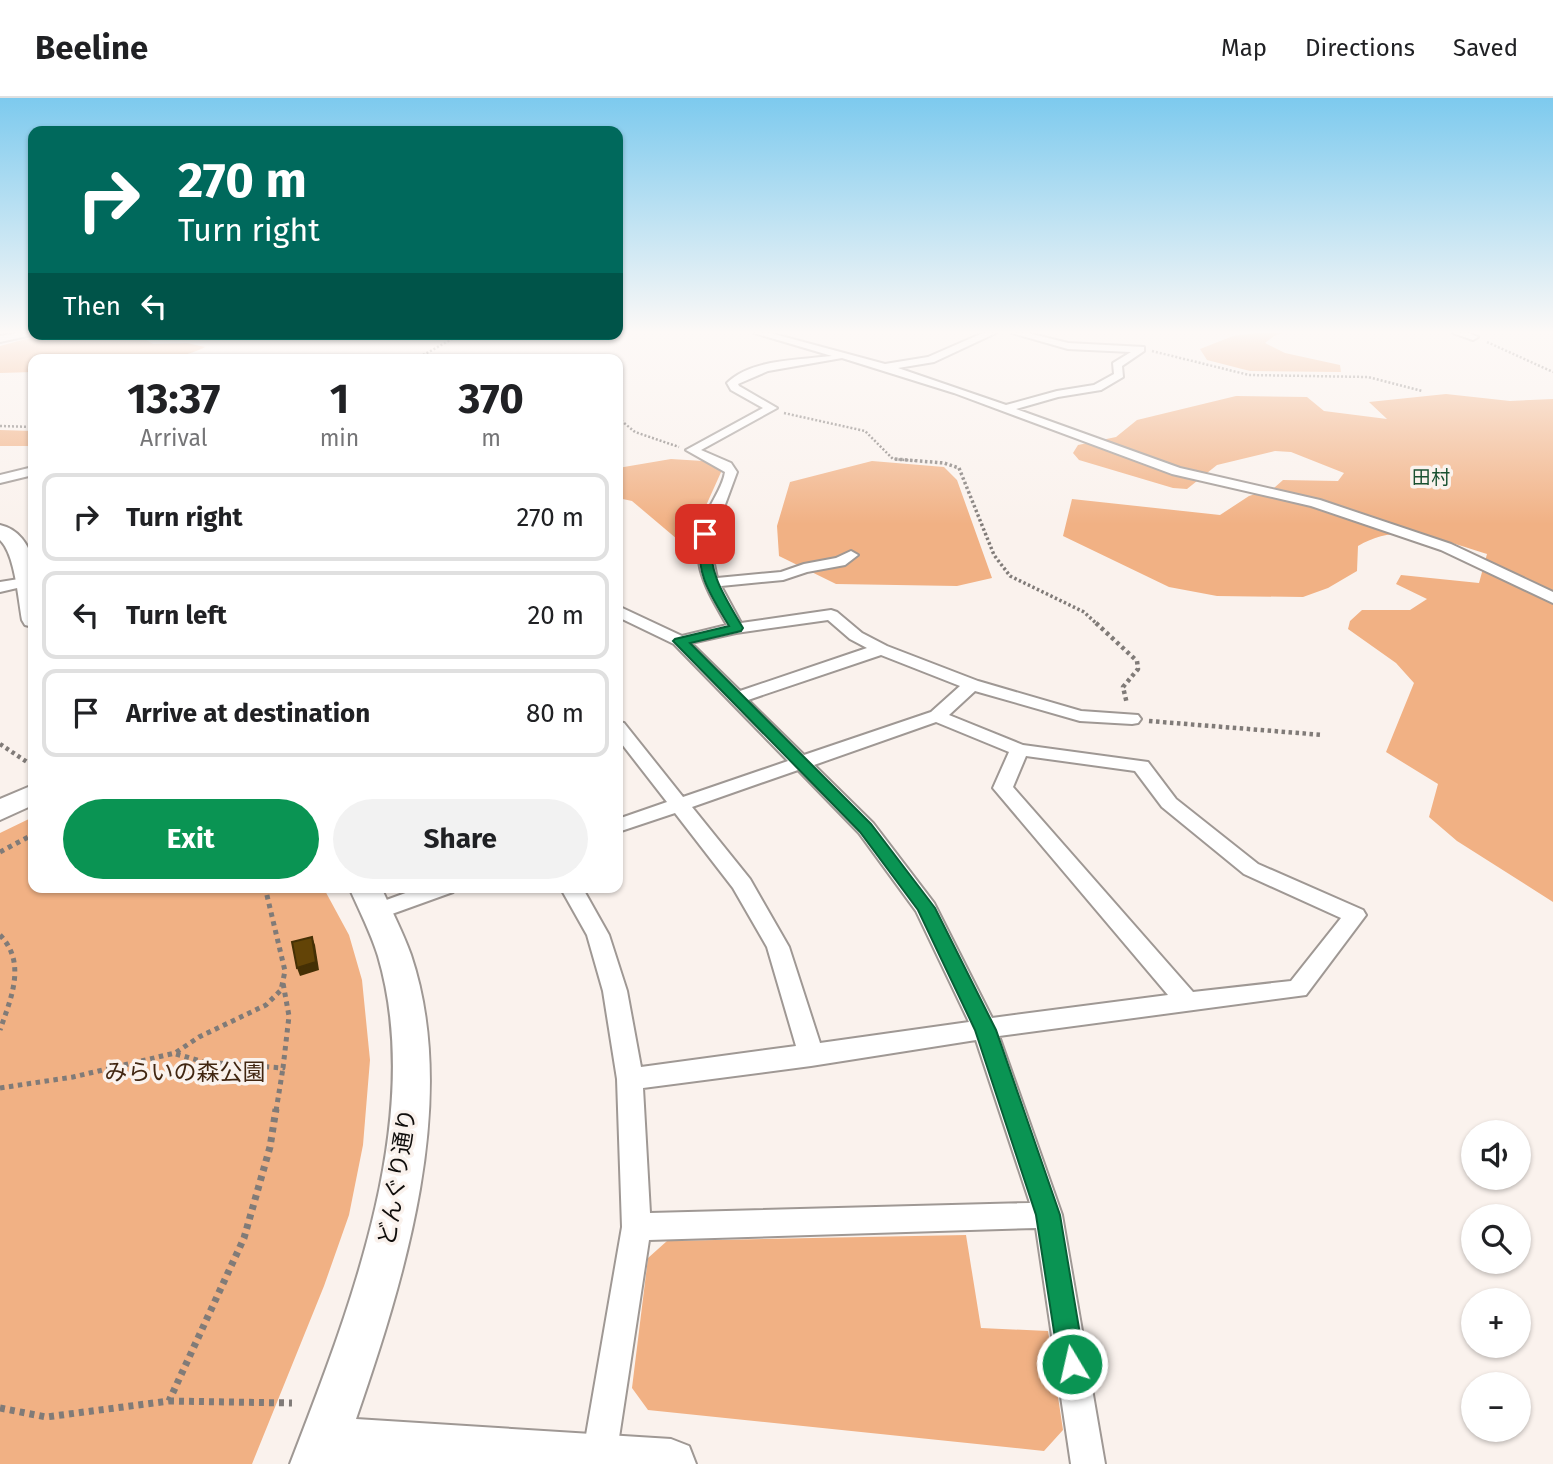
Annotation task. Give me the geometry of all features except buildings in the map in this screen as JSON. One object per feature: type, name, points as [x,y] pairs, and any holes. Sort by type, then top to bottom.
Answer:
[{"type":"street","points":[[692,450],[771,408],[749,397]]},
{"type":"street","points":[[973,397],[1176,471],[1315,503],[1446,547],[1553,598]]},
{"type":"street","points":[[1006,408],[1045,397]]},
{"type":"street","points":[[692,450],[727,467],[731,472],[730,481],[705,534],[704,555],[710,583],[736,628]]},
{"type":"street","points":[[0,479],[28,472]]},
{"type":"street","points":[[0,531],[20,549],[28,569],[0,587]]},
{"type":"street","points":[[710,583],[783,576],[804,568],[840,562],[850,555]]},
{"type":"street","points":[[623,613],[680,641],[866,828],[926,908],[985,1030],[1048,1215],[1088,1464]]},
{"type":"street","points":[[680,641],[736,628],[831,615],[856,636],[881,649],[972,685],[1080,716],[1132,719]]},
{"type":"street","points":[[736,698],[881,649]]},
{"type":"street","points":[[623,824],[937,716],[972,685]]},
{"type":"street","points":[[630,1079],[811,1056],[1186,1000],[1298,989],[1355,915],[1251,869],[1169,803],[1141,766],[1019,750],[937,716]]},
{"type":"street","points":[[623,733],[742,884],[778,947],[811,1056]]},
{"type":"street","points":[[1019,750],[1003,788],[1186,1000]]},
{"type":"street","points":[[0,811],[28,797]]},
{"type":"street","points":[[371,899],[408,893]]},
{"type":"street","points":[[574,893],[598,935],[615,991],[630,1079],[636,1227],[599,1461]]},
{"type":"street","name":"どんぐり通り","points":[[319,1452],[370,1307],[396,1211],[406,1149],[410,1095],[407,1012],[402,982],[371,899]]},
{"type":"street","points":[[636,1227],[1048,1215]]},
{"type":"street","points":[[319,1452],[671,1464]]},
{"type":"path","points":[[769,409],[865,431],[893,458],[944,463],[959,468],[994,555],[1010,576],[1084,612],[1137,661],[1138,669],[1123,687],[1132,719],[1322,735]]},
{"type":"path","points":[[623,422],[635,432],[692,450]]},
{"type":"path","points":[[0,426],[28,427]]},
{"type":"path","points":[[0,744],[28,763]]},
{"type":"path","points":[[0,852],[28,838]]},
{"type":"path","points":[[0,1088],[74,1077],[175,1053],[199,1037],[267,1005],[281,990],[285,971],[266,893]]},
{"type":"path","points":[[0,935],[15,954],[16,979],[0,1030]]},
{"type":"path","points":[[169,1401],[244,1238],[270,1147],[289,1016],[283,980]]},
{"type":"path","points":[[175,1053],[204,1062],[283,1068]]},
{"type":"path","points":[[0,1408],[46,1418],[169,1401],[292,1403]]},
{"type":"green space","points":[[1233,397],[1307,397],[1324,411],[1387,419],[1369,402],[1420,397],[1471,397],[1510,401],[1553,399],[1553,902],[1457,841],[1429,817],[1438,784],[1386,752],[1414,683],[1396,663],[1348,629],[1350,621],[1362,610],[1410,610],[1427,599],[1396,584],[1401,575],[1479,583],[1487,554],[1422,535],[1391,534],[1358,546],[1357,571],[1328,588],[1303,597],[1217,596],[1169,587],[1063,536],[1072,499],[1220,515],[1249,496],[1274,488],[1283,480],[1338,481],[1344,473],[1291,452],[1275,451],[1217,465],[1187,489],[1173,488],[1079,460],[1073,453],[1078,445],[1116,437],[1137,420]]},
{"type":"green space","points":[[0,430],[28,431],[28,446],[0,446]]},
{"type":"green space","points":[[671,459],[703,461],[722,470],[691,539],[677,539],[632,501],[623,499],[623,467]]},
{"type":"green space","points":[[872,461],[944,467],[957,480],[992,578],[957,586],[836,584],[779,556],[777,526],[790,482]]},
{"type":"green space","name":"みらいの森公園","points":[[28,819],[28,893],[326,893],[349,935],[362,980],[370,1060],[363,1145],[349,1215],[324,1286],[252,1464],[0,1464],[0,833]]},
{"type":"green space","points":[[966,1235],[981,1328],[1048,1331],[1063,1430],[1044,1451],[648,1410],[632,1388],[648,1258],[667,1241]]},
{"type":"district","name":"田村","points":[[1431,477]]},
{"type":"route","points":[[705,534],[704,555],[710,583],[736,628],[680,641],[866,828],[926,908],[985,1030],[1048,1215],[1072,1364]]}]
